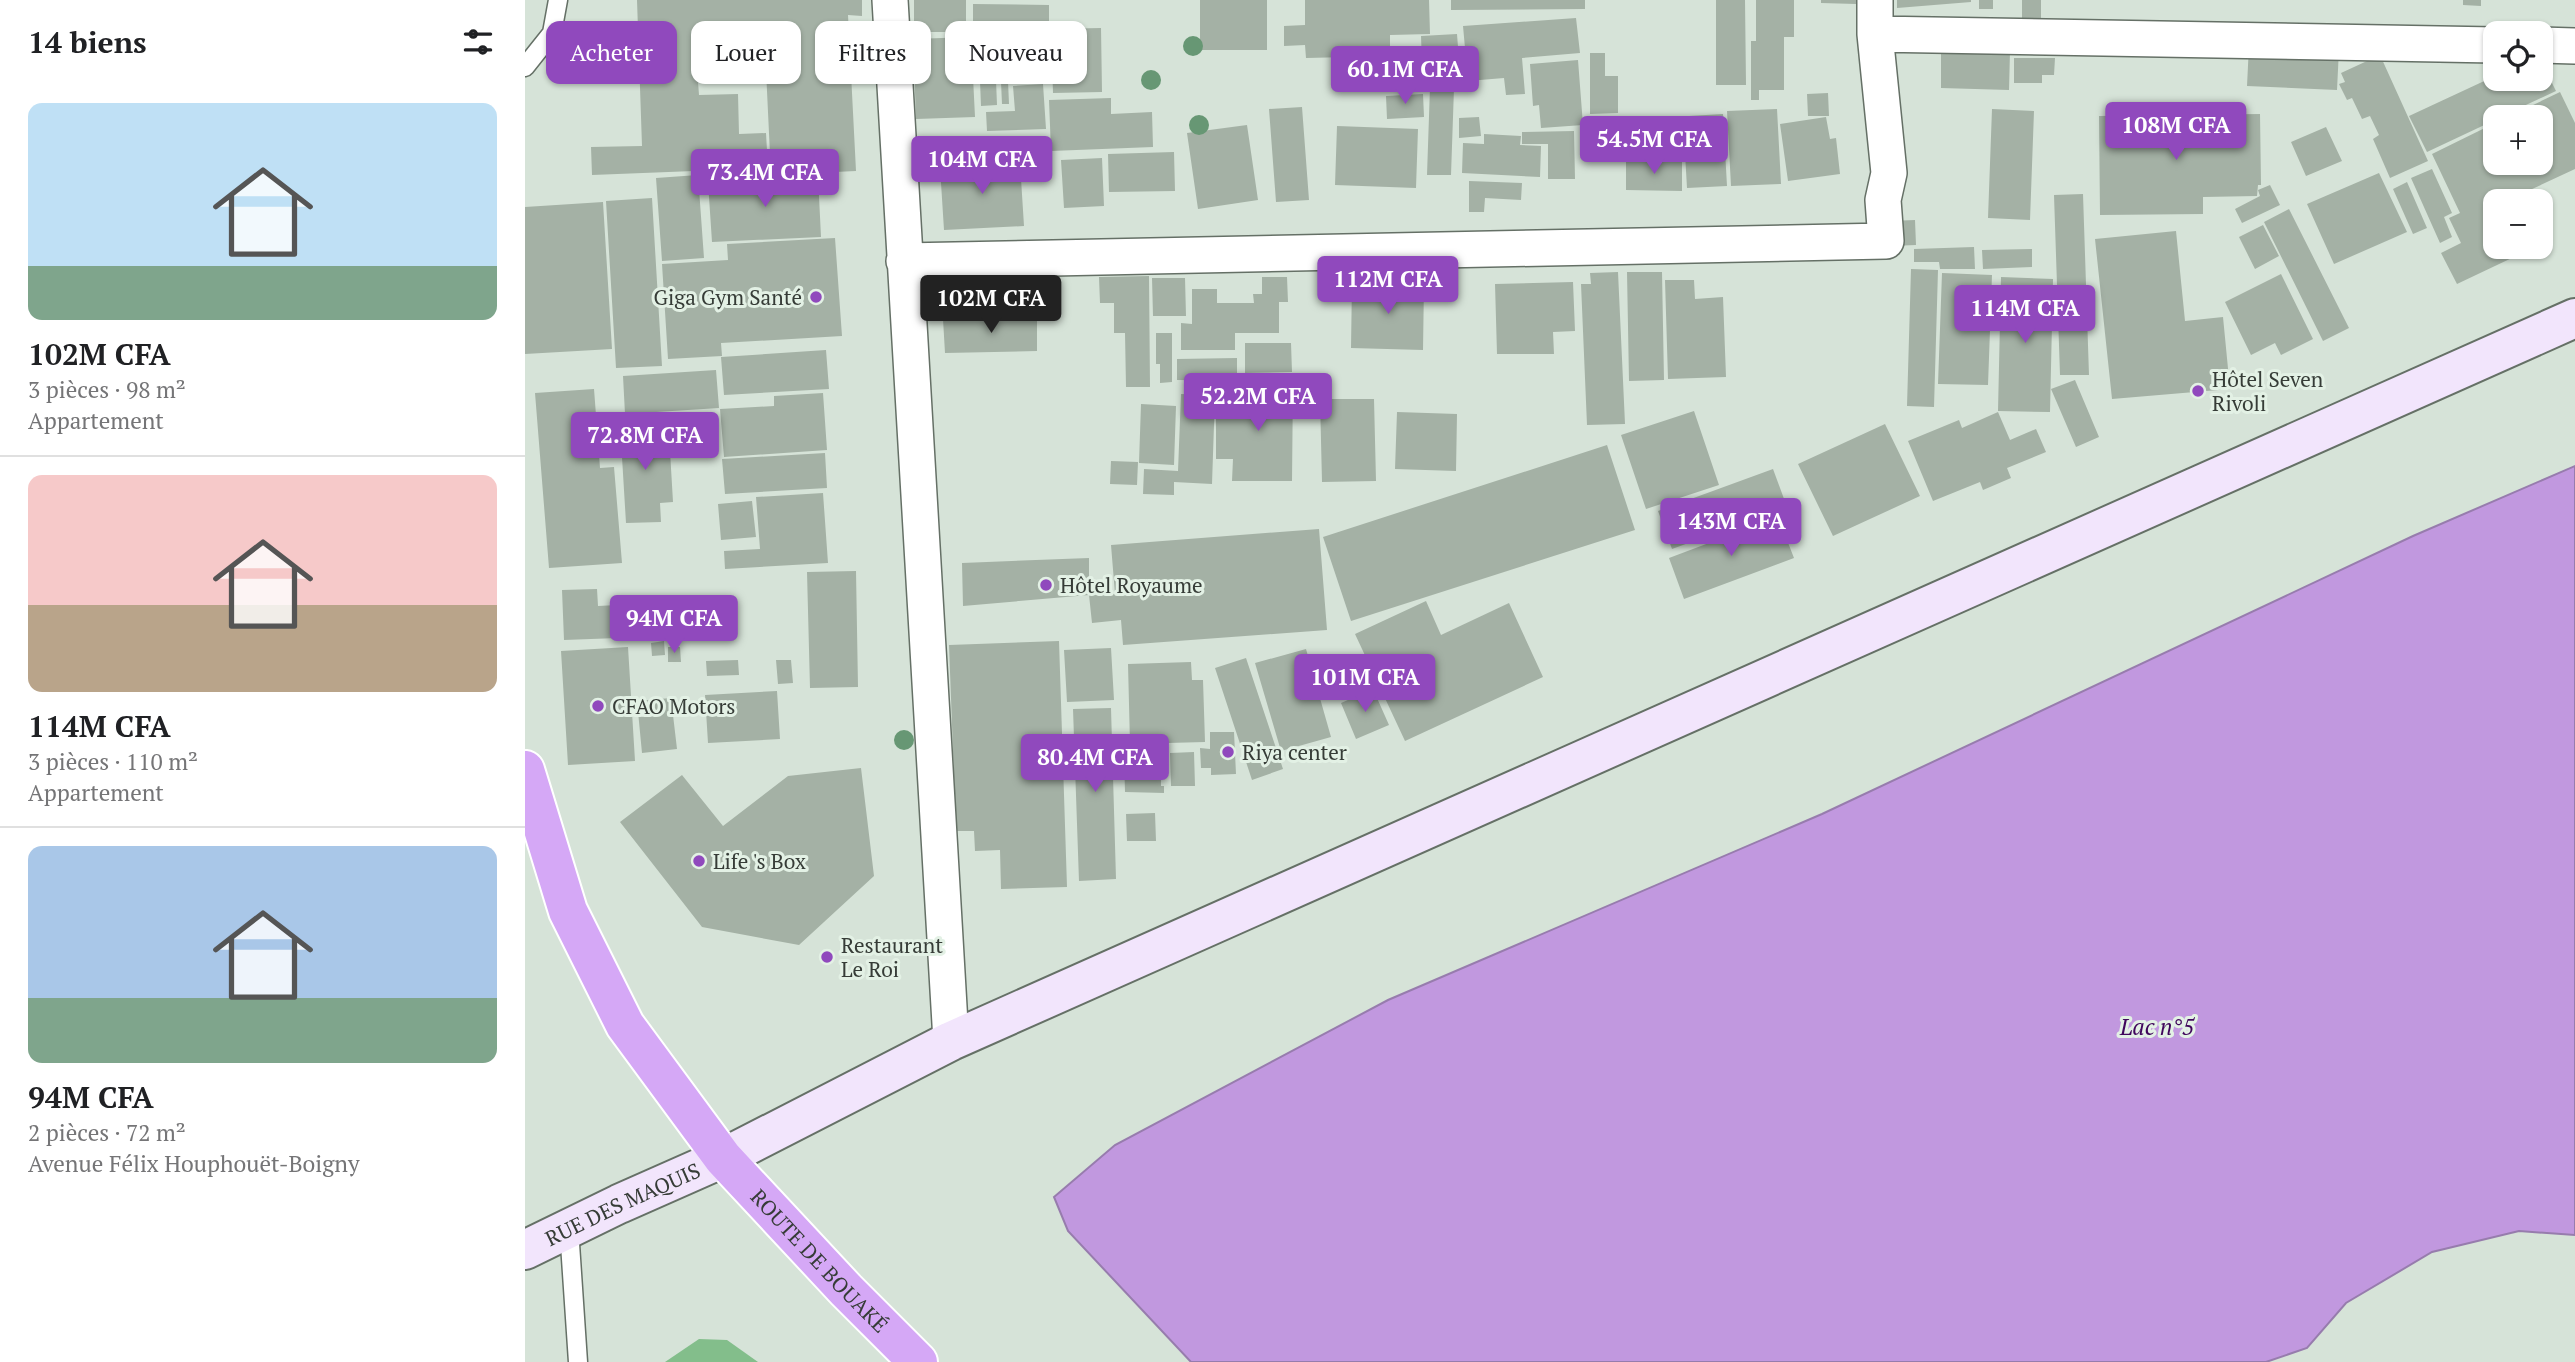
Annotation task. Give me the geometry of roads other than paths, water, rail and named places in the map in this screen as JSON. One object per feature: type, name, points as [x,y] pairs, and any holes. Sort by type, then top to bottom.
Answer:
[{"type":"highway","name":"ROUTE DE BOUAKÉ","points":[[525,770],[568,911],[625,1025],[723,1158],[846,1290],[918,1362]]},
{"type":"street","points":[[890,0],[951,1041]]},
{"type":"street","points":[[904,261],[1886,241],[1883,200],[1889,173],[1875,17],[2483,44]]},
{"type":"street","points":[[2553,45],[2575,46]]},
{"type":"street","name":"RUE DES MAQUIS","points":[[525,1250],[723,1158],[951,1041],[2575,317]]},
{"type":"lane","points":[[525,67],[552,33],[558,0]]},
{"type":"lane","points":[[569,1229],[578,1362]]},
{"type":"water","name":"Lac n°5","points":[[2575,466],[2575,1235],[2519,1231],[2432,1252],[2346,1303],[2307,1348],[2266,1362],[1191,1362],[1068,1231],[1054,1197],[1115,1145],[1388,1000],[1822,814],[2413,536]]},
{"type":"place","name":"Giga Gym Santé","points":[[816,297]]},
{"type":"place","name":"Hôtel Seven Rivoli","points":[[2198,391]]},
{"type":"place","name":"Hôtel Royaume","points":[[1046,585]]},
{"type":"place","name":"CFAO Motors","points":[[598,706]]},
{"type":"place","name":"Riya center","points":[[1228,752]]},
{"type":"place","name":"Life 's Box","points":[[699,861]]},
{"type":"place","name":"Restaurant Le Roi","points":[[827,957]]}]
